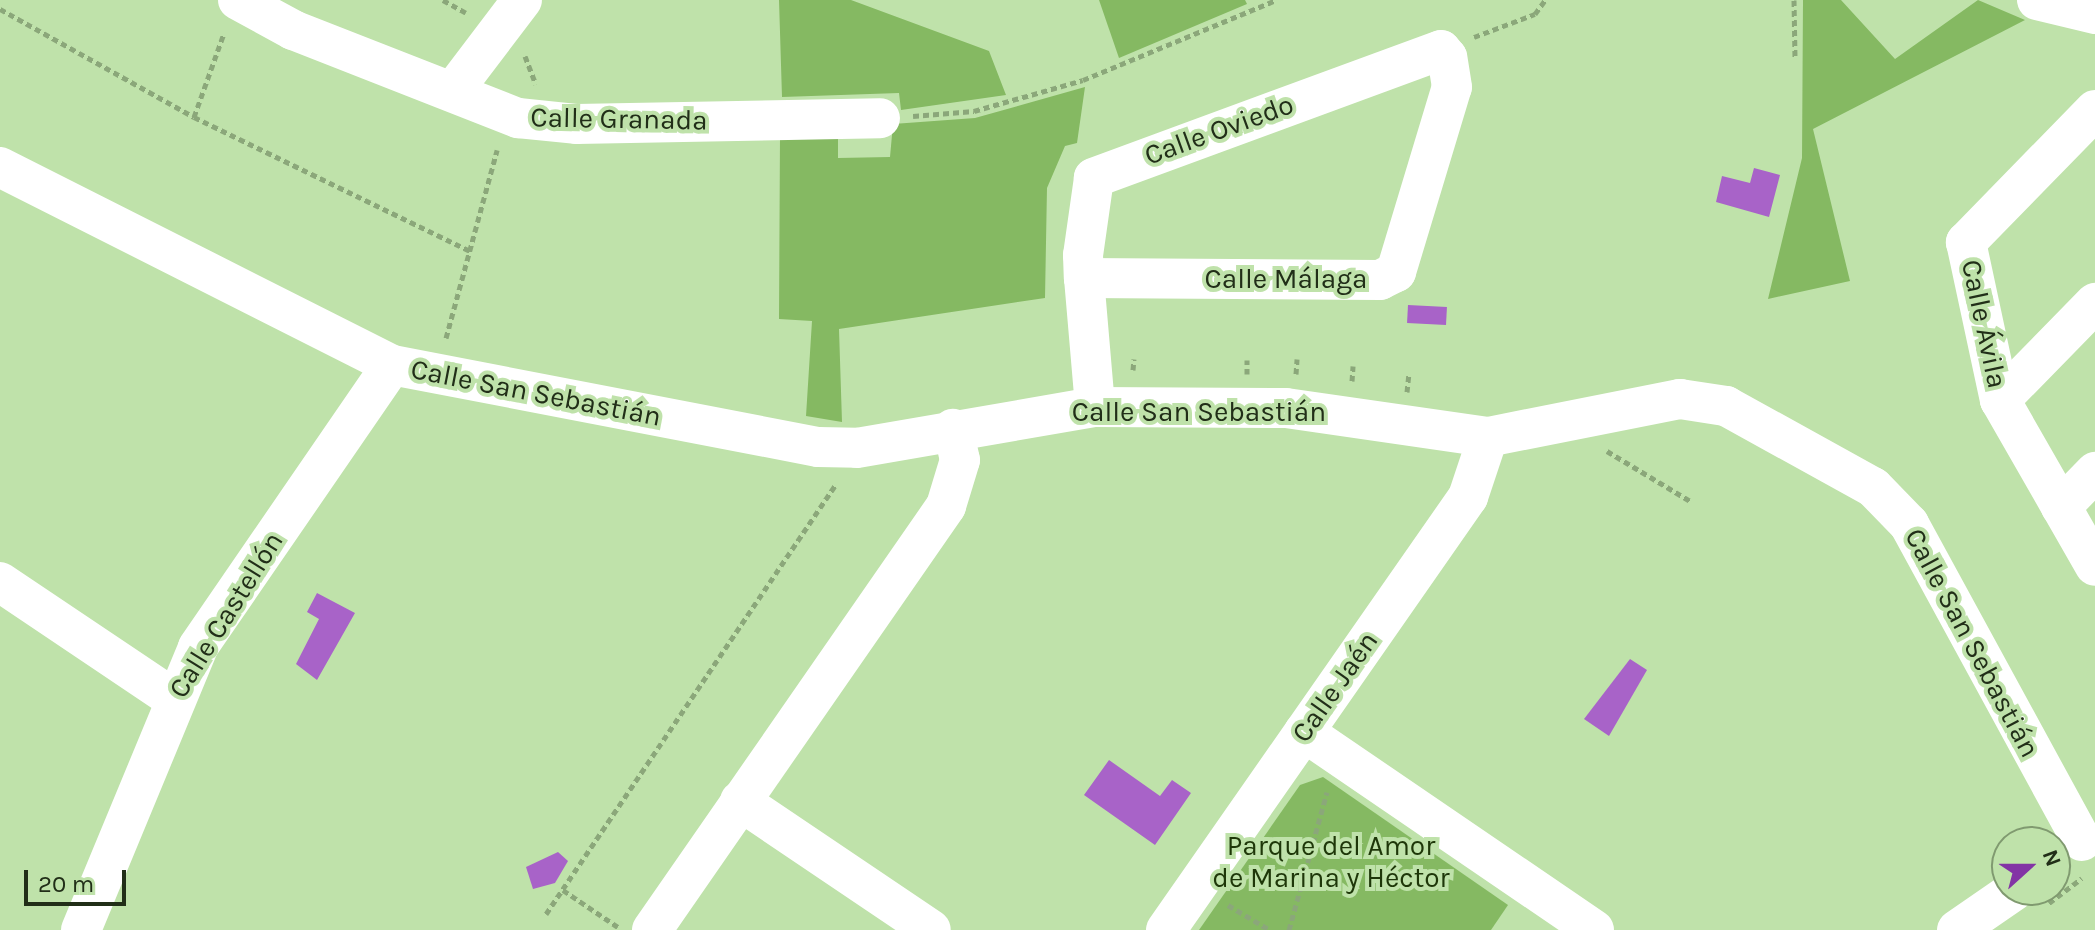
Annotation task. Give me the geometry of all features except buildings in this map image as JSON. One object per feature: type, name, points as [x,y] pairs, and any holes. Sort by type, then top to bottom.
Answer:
[{"type":"street","points":[[453,91],[522,0]]},
{"type":"street","points":[[2037,0],[2095,14]]},
{"type":"street","name":"Calle Granada","points":[[234,8],[518,118],[576,124],[880,118]]},
{"type":"street","name":"Calle Málaga","points":[[1084,278],[1380,280],[1396,272],[1452,87],[1451,64],[1441,50]]},
{"type":"street","name":"Calle Oviedo","points":[[1095,407],[1084,278],[1090,185],[1101,173],[1441,50]]},
{"type":"street","name":"Calle Ávila","points":[[2095,110],[1966,242],[2000,400],[2095,566]]},
{"type":"street","name":"Calle San Sebastián","points":[[0,167],[392,365],[827,448],[1095,407],[1286,408],[1488,437],[1698,399],[1739,412],[1873,487],[1909,524],[2082,850]]},
{"type":"street","points":[[2000,400],[2095,303]]},
{"type":"street","name":"Calle Castellón","points":[[81,930],[171,697],[392,365]]},
{"type":"street","points":[[652,930],[946,506],[960,460],[953,429]]},
{"type":"street","name":"Calle Jaén","points":[[1166,930],[1468,497],[1488,437]]},
{"type":"street","points":[[2061,507],[2095,472]]},
{"type":"street","points":[[0,582],[171,697]]},
{"type":"street","points":[[1304,732],[1594,930]]},
{"type":"street","points":[[740,801],[931,930]]},
{"type":"street","points":[[1957,930],[2014,906]]},
{"type":"path","points":[[443,0],[463,11]]},
{"type":"path","points":[[880,118],[974,111],[1083,80],[1276,0]]},
{"type":"path","points":[[1441,50],[1535,14],[1545,0]]},
{"type":"path","points":[[1794,0],[1795,59]]},
{"type":"path","points":[[194,117],[234,8]]},
{"type":"path","points":[[0,9],[194,117],[470,251]]},
{"type":"path","points":[[442,352],[497,150]]},
{"type":"path","points":[[1596,444],[1692,502]]},
{"type":"path","points":[[546,914],[843,474]]},
{"type":"path","points":[[1289,930],[1332,776]]},
{"type":"path","points":[[563,890],[624,930]]},
{"type":"path","points":[[1216,898],[1270,930]]},
{"type":"green space","points":[[779,0],[851,0],[989,51],[1006,95],[901,110],[899,93],[782,97]]},
{"type":"green space","points":[[1099,0],[1245,0],[1247,4],[1119,58]]},
{"type":"green space","points":[[1803,0],[1841,0],[1895,59],[1978,0],[2025,20],[1813,129],[1850,281],[1768,299],[1802,158]]},
{"type":"green space","points":[[1085,87],[1077,143],[1065,146],[1047,188],[1045,298],[839,329],[842,422],[806,416],[812,321],[779,319],[780,135],[838,134],[838,158],[890,157],[893,124],[975,118]]},
{"type":"green space","name":"Parque del Amor de Marina y Héctor","points":[[1323,777],[1508,905],[1491,930],[1199,930],[1300,785]]},
{"type":"shaded area","points":[[1754,168],[1780,175],[1769,217],[1716,202],[1722,176],[1750,183]]},
{"type":"shaded area","points":[[1408,305],[1447,307],[1446,325],[1407,323]]},
{"type":"shaded area","points":[[317,593],[355,613],[317,680],[296,664],[319,619],[307,612]]},
{"type":"shaded area","points":[[1630,659],[1647,670],[1609,736],[1584,719]]},
{"type":"shaded area","points":[[1109,760],[1160,796],[1172,780],[1191,793],[1155,845],[1084,795]]},
{"type":"shaded area","points":[[558,852],[568,861],[555,883],[533,889],[526,867]]}]
